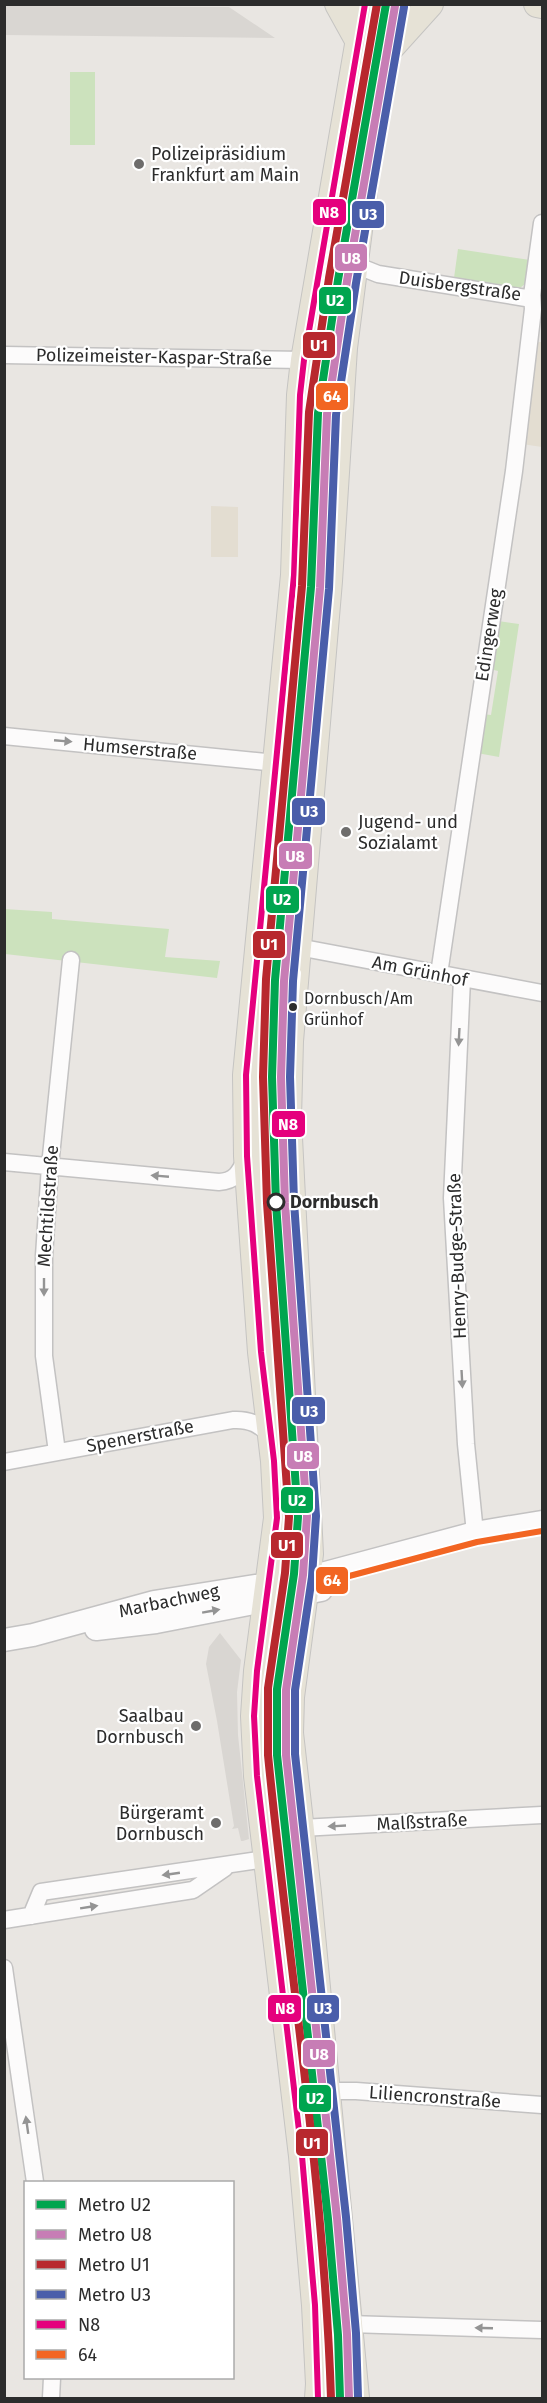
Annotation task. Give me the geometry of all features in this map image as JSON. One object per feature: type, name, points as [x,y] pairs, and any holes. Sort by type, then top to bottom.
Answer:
[{"type":"main road","points":[[338,4],[359,42]]},
{"type":"main road","points":[[356,2398],[290,1724],[291,1697],[310,1554],[310,1518],[288,1118],[290,1041],[328,593],[327,360],[359,42],[365,4]]},
{"type":"main road","points":[[318,2398],[315,2305],[304,2179],[258,1796],[254,1716],[258,1658],[277,1518],[272,1437],[261,1352],[247,1156],[246,1075],[294,575],[300,395],[327,360],[364,269],[384,55],[393,4]]},
{"type":"main road","points":[[384,55],[430,4]]},
{"type":"main road","points":[[537,4],[543,6]]},
{"type":"main road","points":[[306,1586],[484,1545],[540,1523]]},
{"type":"main road","points":[[306,1586],[475,1533],[540,1523]]},
{"type":"main road","name":"Marbachweg","points":[[4,1640],[33,1635],[154,1602],[231,1588],[268,1593],[306,1586]]},
{"type":"street","name":"Duisbergstraße","points":[[364,269],[526,298],[532,295],[543,222]]},
{"type":"street","name":"Edingerweg","points":[[439,974],[514,471],[533,309],[532,295]]},
{"type":"street","name":"Polizeimeister-Kaspar-Straße","points":[[4,355],[327,360]]},
{"type":"street","name":"Humserstraße","points":[[4,736],[276,763]]},
{"type":"street","name":"Am Grünhof","points":[[298,947],[543,993]]},
{"type":"street","name":"Mechtildstraße","points":[[57,1452],[44,1356],[44,1256],[50,1166],[71,960]]},
{"type":"street","name":"Henry-Budge-Straße","points":[[462,979],[452,1198],[466,1444],[475,1533]]},
{"type":"street","points":[[4,1162],[219,1182],[229,1181],[238,1174],[247,1156]]},
{"type":"street","name":"Spenerstraße","points":[[4,1462],[193,1426],[239,1420],[257,1424],[272,1437]]},
{"type":"street","name":"Malßstraße","points":[[301,1828],[543,1815]]},
{"type":"street","points":[[4,1920],[193,1890],[229,1866],[265,1859]]},
{"type":"street","points":[[4,1968],[35,2181]]},
{"type":"street","name":"Liliencronstraße","points":[[327,2091],[356,2091],[543,2105]]},
{"type":"street","points":[[349,2324],[543,2330]]},
{"type":"street","points":[[51,2398],[52,2379]]},
{"type":"shaded area","points":[[5,6],[229,7],[275,38],[5,35]]},
{"type":"shaded area","points":[[538,342],[542,342],[542,447],[522,444]]},
{"type":"shaded area","points":[[211,506],[238,507],[238,557],[211,557]]},
{"type":"shaded area","points":[[220,1633],[241,1660],[237,1692],[238,1735],[249,1839],[243,1841],[241,1841],[238,1828],[232,1829],[234,1826],[206,1664],[209,1647]]},
{"type":"green space","points":[[369,53],[328,339],[324,340],[321,338]]},
{"type":"green space","points":[[70,72],[95,72],[95,145],[70,145]]},
{"type":"green space","points":[[458,249],[530,260],[526,283],[520,288],[454,278]]},
{"type":"green space","points":[[306,400],[324,402],[319,501],[322,529],[318,570],[302,568]]},
{"type":"green space","points":[[498,621],[519,624],[499,757],[477,753],[483,714],[491,715],[498,671],[490,669]]},
{"type":"green space","points":[[4,909],[52,912],[52,919],[169,929],[165,957],[220,961],[217,978],[5,954]]},
{"type":"metro line","name":"U1","points":[[331,2398],[314,2156],[268,1755],[268,1688],[285,1573],[289,1517],[267,1203],[263,1077],[266,979],[302,586],[309,412],[329,278],[377,4]]},
{"type":"metro line","name":"U2","points":[[340,2398],[338,2335],[328,2219],[277,1755],[277,1689],[294,1574],[298,1517],[276,1203],[272,1077],[275,980],[311,587],[318,413],[338,280],[386,4]]},
{"type":"metro line","name":"U8","points":[[349,2398],[347,2334],[337,2218],[286,1755],[286,1690],[303,1575],[307,1516],[285,1203],[281,1077],[284,981],[320,588],[327,414],[347,281],[395,6]]},
{"type":"metro line","name":"U3","points":[[358,2397],[356,2333],[346,2217],[295,1754],[295,1690],[312,1577],[316,1516],[294,1202],[290,1077],[293,981],[329,589],[336,415],[356,283],[404,7]]},
{"type":"transit line","name":"N8","points":[[318,2398],[315,2305],[302,2156],[257,1776],[254,1716],[257,1671],[277,1518],[274,1461],[261,1352],[247,1156],[246,1075],[294,575],[300,395],[365,4]]},
{"type":"transit line","name":"64","points":[[384,4],[362,135],[335,347],[320,580],[281,1041],[279,1118],[301,1518],[298,1580],[302,1585],[308,1587],[477,1542],[542,1531]]},
{"type":"transit line","name":"N8","points":[[296,973],[290,1041],[288,1118],[296,1275]]},
{"type":"place","name":"Polizeipräsidium Frankfurt am Main","points":[[139,164]]},
{"type":"place","name":"Jugend- und Sozialamt","points":[[346,832]]},
{"type":"place","name":"Dornbusch/Am Grünhof","points":[[293,1007]]},
{"type":"place","name":"Dornbusch","points":[[276,1202]]},
{"type":"place","name":"Saalbau Dornbusch","points":[[196,1726]]},
{"type":"place","name":"Bürgeramt Dornbusch","points":[[216,1823]]}]
